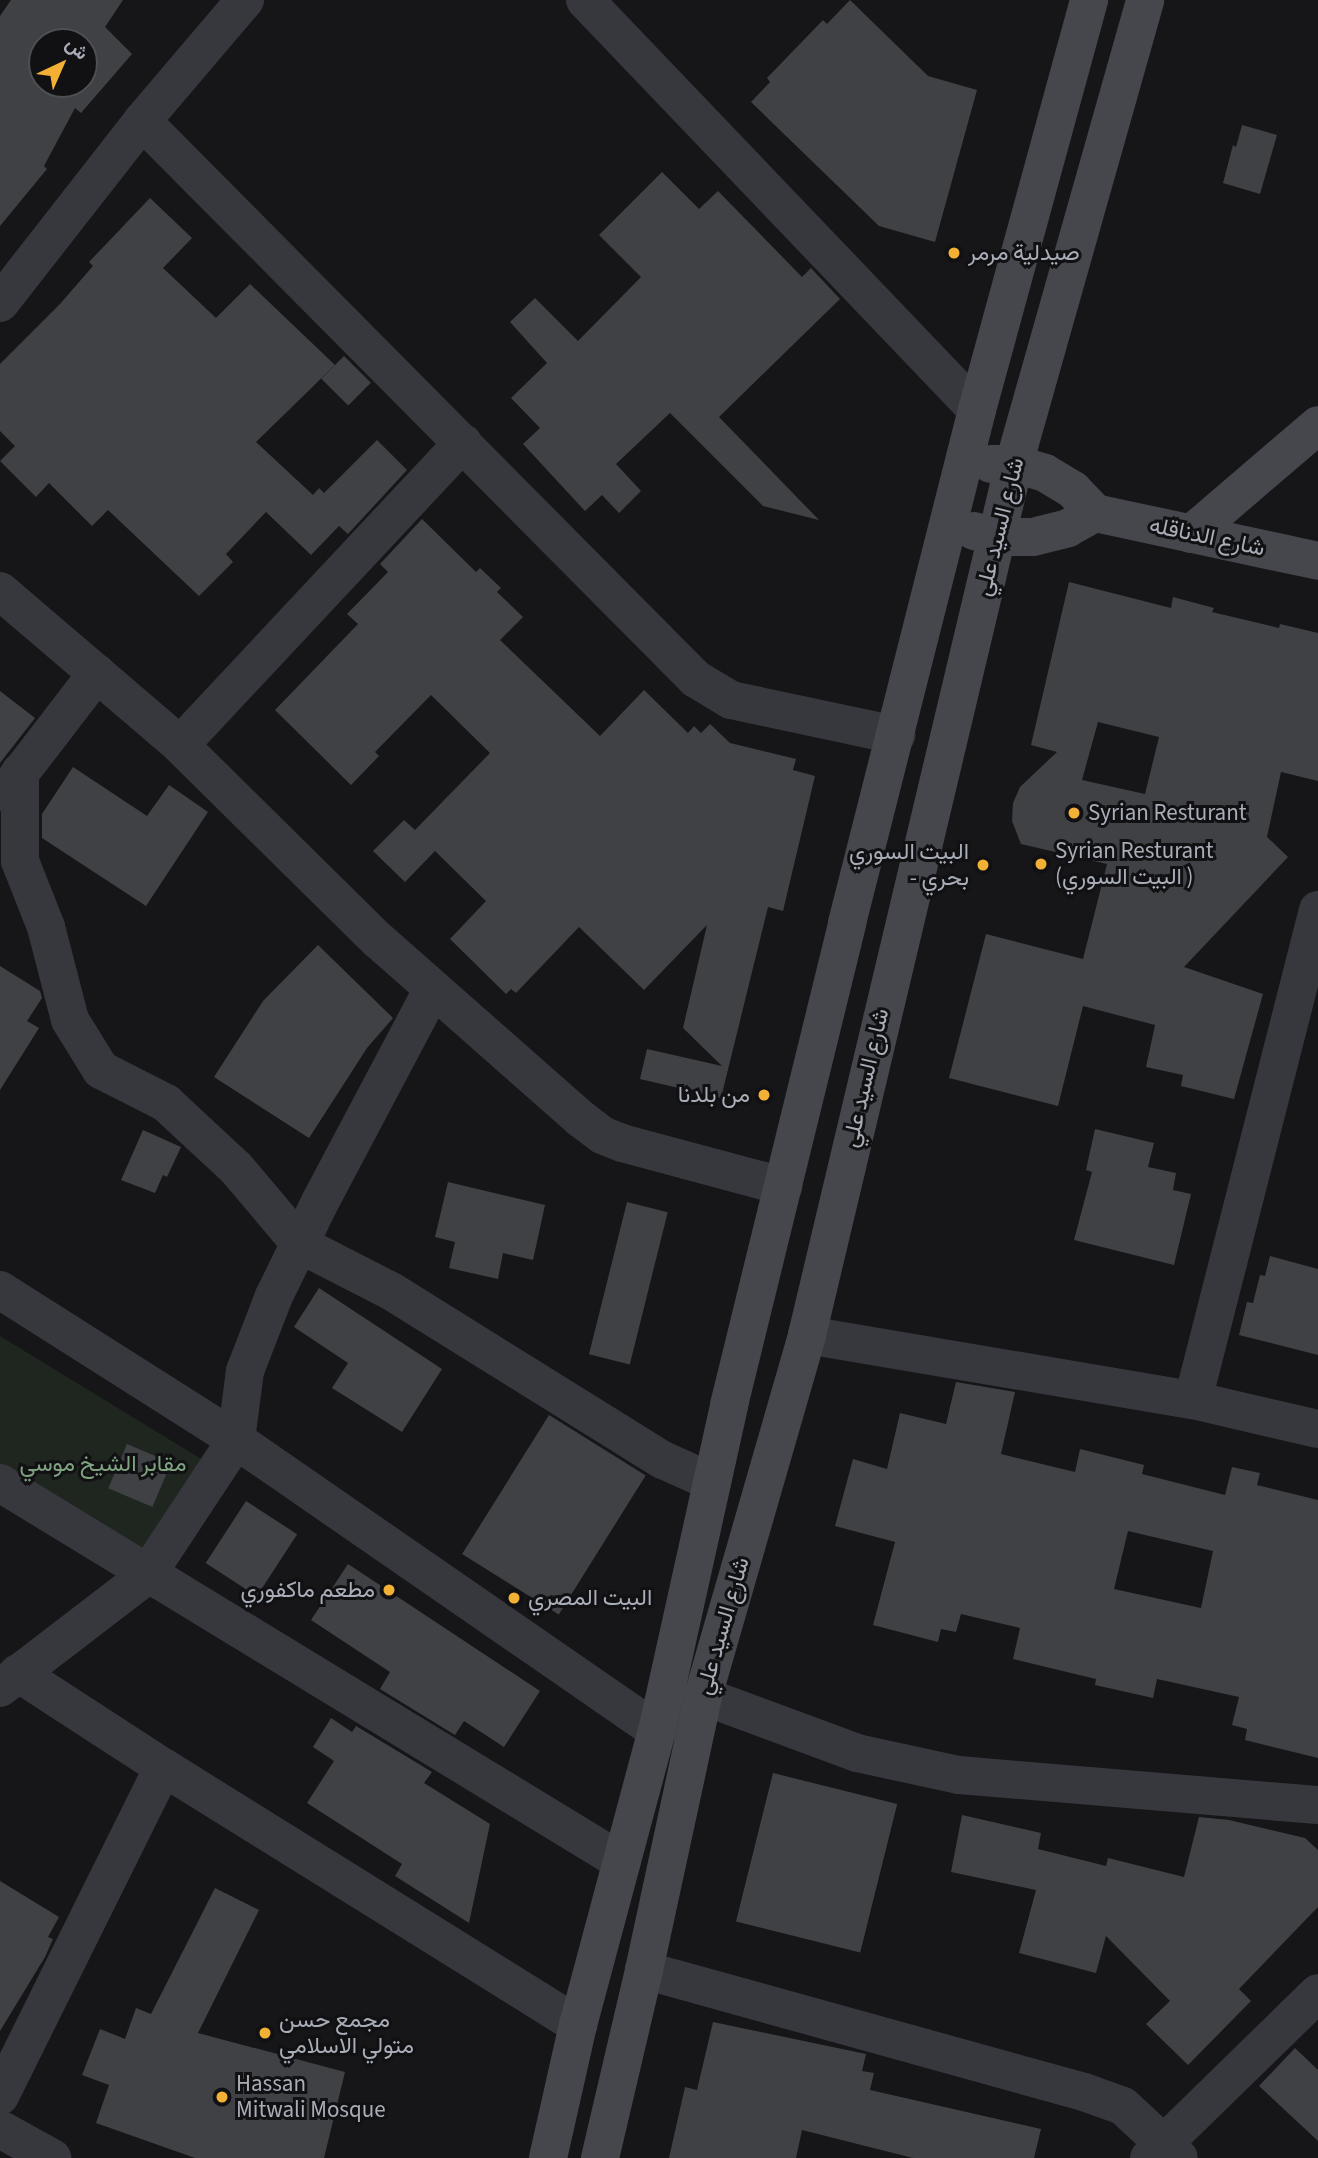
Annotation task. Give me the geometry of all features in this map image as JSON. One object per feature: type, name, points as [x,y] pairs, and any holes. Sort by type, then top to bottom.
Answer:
[{"type":"main road","name":"شارع السيد علي","points":[[548,2158],[578,2025],[657,1731],[729,1405],[962,468],[1089,0]]},
{"type":"main road","name":"شارع السيد علي","points":[[600,2158],[644,1970],[702,1696],[807,1335],[1014,464],[1145,0]]},
{"type":"main road","points":[[1191,534],[1318,425]]},
{"type":"main road","points":[[950,521],[997,537],[1033,537],[1068,528],[1096,513],[1073,490],[1045,473],[1014,464],[997,463],[962,468]]},
{"type":"main road","name":"شارع الدناقله","points":[[1096,513],[1318,561]]},
{"type":"main road","points":[[729,1405],[785,1417]]},
{"type":"street","points":[[0,303],[142,121],[246,0]]},
{"type":"street","points":[[585,0],[977,410]]},
{"type":"street","points":[[142,121],[696,679],[731,700],[896,735]]},
{"type":"street","points":[[180,745],[463,443]]},
{"type":"street","points":[[0,591],[180,745],[433,989],[602,1135],[783,1186]]},
{"type":"street","points":[[97,673],[10,786],[20,861],[46,927],[70,1020],[101,1070],[166,1103],[236,1168],[301,1245],[391,1291],[663,1460],[712,1482]]},
{"type":"street","points":[[1193,1399],[1309,989],[1318,910]]},
{"type":"street","points":[[433,989],[320,1202],[274,1296],[245,1371],[236,1440],[147,1575],[9,1680],[163,1767],[578,2025]]},
{"type":"street","points":[[0,1290],[236,1440],[657,1731]]},
{"type":"street","points":[[807,1335],[1193,1399],[1318,1429]]},
{"type":"street","points":[[0,1483],[622,1862]]},
{"type":"street","points":[[702,1696],[857,1753],[959,1775],[1318,1805]]},
{"type":"street","points":[[0,2096],[163,1767]]},
{"type":"street","points":[[644,1970],[1084,2092],[1123,2106],[1164,2153],[1318,1993]]},
{"type":"street","points":[[0,2129],[52,2158]]},
{"type":"green space","name":"مقابر الشيخ موسي","points":[[0,1336],[203,1460],[144,1555],[0,1467]]},
{"type":"building","points":[[11,0],[123,0],[105,27],[132,54],[98,93],[98,28],[28,28],[28,98],[94,98],[81,113],[75,108],[44,166],[47,169],[0,226],[0,16]]},
{"type":"building","points":[[850,0],[928,76],[977,90],[935,242],[879,226],[751,102],[770,82],[767,78],[823,20],[827,24]]},
{"type":"building","points":[[1242,125],[1277,135],[1260,194],[1223,183],[1233,145],[1236,147]]},
{"type":"building","points":[[662,172],[699,209],[718,191],[802,277],[811,268],[840,299],[719,417],[819,520],[763,506],[670,413],[616,464],[641,491],[619,513],[602,495],[585,511],[523,444],[540,428],[511,398],[547,363],[510,322],[535,298],[578,341],[641,277],[599,235]]},
{"type":"building","points":[[150,198],[192,238],[163,268],[216,318],[250,284],[335,365],[256,442],[313,495],[319,488],[324,493],[377,440],[407,470],[348,534],[339,526],[311,555],[266,512],[226,554],[233,562],[199,596],[108,510],[92,526],[49,483],[36,497],[0,461],[15,446],[0,431],[0,364],[60,304],[93,266],[89,262]]},
{"type":"building","points":[[344,356],[371,383],[348,405],[321,379]]},
{"type":"building","points":[[422,519],[476,572],[480,568],[501,588],[497,592],[523,617],[500,640],[600,736],[644,690],[688,733],[694,726],[701,733],[710,724],[730,743],[796,759],[793,770],[815,776],[783,911],[768,907],[721,1098],[640,1079],[647,1049],[722,1066],[683,1028],[707,925],[644,990],[579,927],[516,993],[511,989],[506,994],[450,939],[486,901],[435,851],[405,882],[373,851],[404,820],[415,830],[490,753],[431,695],[375,752],[379,756],[351,785],[275,710],[358,624],[347,614],[388,572],[380,564]]},
{"type":"building","points":[[1069,582],[1171,608],[1173,597],[1214,608],[1212,612],[1279,628],[1280,624],[1318,633],[1318,781],[1281,772],[1267,837],[1288,857],[1184,967],[1263,994],[1234,1099],[1181,1086],[1183,1075],[1146,1067],[1155,1025],[1083,1006],[1058,1106],[949,1078],[986,934],[1083,959],[1107,864],[1021,844],[1012,821],[1013,803],[1020,787],[1057,752],[1031,745]],"holes":[[[1098,722],[1159,737],[1145,794],[1082,780]]]},
{"type":"building","points":[[0,691],[35,718],[0,763]]},
{"type":"building","points":[[73,767],[147,816],[169,785],[208,812],[146,906],[42,838],[42,814]]},
{"type":"building","points":[[318,945],[393,1018],[367,1048],[309,1138],[214,1077],[263,1001]]},
{"type":"building","points":[[0,966],[40,991],[42,998],[27,1021],[39,1028],[0,1090]]},
{"type":"building","points":[[1095,1129],[1154,1143],[1148,1167],[1176,1173],[1173,1190],[1191,1194],[1174,1265],[1074,1240],[1092,1172],[1086,1170]]},
{"type":"building","points":[[143,1130],[181,1147],[167,1177],[163,1175],[155,1193],[121,1180]]},
{"type":"building","points":[[448,1182],[545,1205],[533,1260],[503,1253],[498,1279],[449,1268],[455,1242],[435,1237]]},
{"type":"building","points":[[627,1202],[668,1212],[630,1364],[589,1354]]},
{"type":"building","points":[[1270,1256],[1318,1269],[1318,1355],[1239,1335],[1247,1302],[1253,1303],[1260,1275],[1265,1276]]},
{"type":"building","points":[[319,1288],[442,1369],[402,1432],[332,1388],[348,1363],[294,1327]]},
{"type":"building","points":[[956,1382],[1015,1392],[1001,1454],[1075,1472],[1080,1449],[1144,1465],[1142,1474],[1225,1495],[1232,1467],[1260,1473],[1257,1485],[1318,1500],[1318,1758],[1245,1740],[1247,1729],[1232,1725],[1239,1697],[1157,1679],[1153,1698],[1095,1685],[1096,1679],[1013,1659],[1020,1628],[961,1614],[956,1632],[941,1629],[938,1642],[873,1625],[895,1542],[835,1526],[853,1459],[887,1469],[900,1413],[946,1424]],"holes":[[[1128,1531],[1213,1551],[1201,1608],[1114,1589]]]},
{"type":"building","points":[[549,1415],[646,1475],[559,1614],[462,1554]]},
{"type":"building","points":[[127,1444],[171,1463],[152,1507],[108,1488]]},
{"type":"building","points":[[246,1501],[297,1534],[257,1596],[206,1563]]},
{"type":"building","points":[[348,1564],[540,1691],[504,1747],[464,1721],[455,1735],[380,1689],[390,1672],[311,1620]]},
{"type":"building","points":[[331,1718],[352,1732],[356,1726],[432,1772],[424,1783],[490,1824],[469,1923],[395,1876],[402,1864],[307,1803],[334,1761],[313,1747]]},
{"type":"building","points":[[773,1773],[897,1804],[860,1952],[736,1921]]},
{"type":"building","points":[[962,1815],[1041,1833],[1038,1849],[1106,1866],[1108,1858],[1184,1877],[1199,1817],[1229,1820],[1305,1838],[1318,1850],[1318,1907],[1239,1989],[1251,2001],[1188,2065],[1146,2024],[1170,2001],[1106,1936],[1096,1973],[1019,1953],[1036,1890],[951,1872]]},
{"type":"building","points":[[0,1881],[59,1917],[48,1937],[53,1939],[45,1957],[0,2031]]},
{"type":"building","name":"Hassan Mitwali Mosque","points":[[215,1888],[259,1910],[198,2033],[345,2072],[324,2158],[195,2158],[96,2123],[109,2085],[82,2075],[100,2029],[125,2039],[136,2008],[151,2014]]},
{"type":"building","points":[[713,2022],[866,2054],[862,2071],[874,2073],[870,2090],[1041,2129],[1034,2158],[913,2158],[802,2130],[796,2158],[669,2158],[685,2087],[697,2090]]},
{"type":"building","points":[[1295,2048],[1318,2070],[1318,2141],[1259,2086]]},
{"type":"place","name":"صيدلية مرمر","points":[[954,253]]},
{"type":"place","name":"Syrian Resturant","points":[[1074,813]]},
{"type":"place","name":"Syrian Resturant (البيت السوري )","points":[[1041,864]]},
{"type":"place","name":"البيت السوري - بحري","points":[[983,865]]},
{"type":"place","name":"من بلدنا","points":[[764,1095]]},
{"type":"place","name":"مطعم ماكفوري","points":[[389,1590]]},
{"type":"place","name":"البيت المصري","points":[[514,1598]]},
{"type":"place","name":"مجمع حسن متولي الاسلامي","points":[[265,2033]]},
{"type":"place","name":"Hassan Mitwali Mosque","points":[[222,2097]]}]
